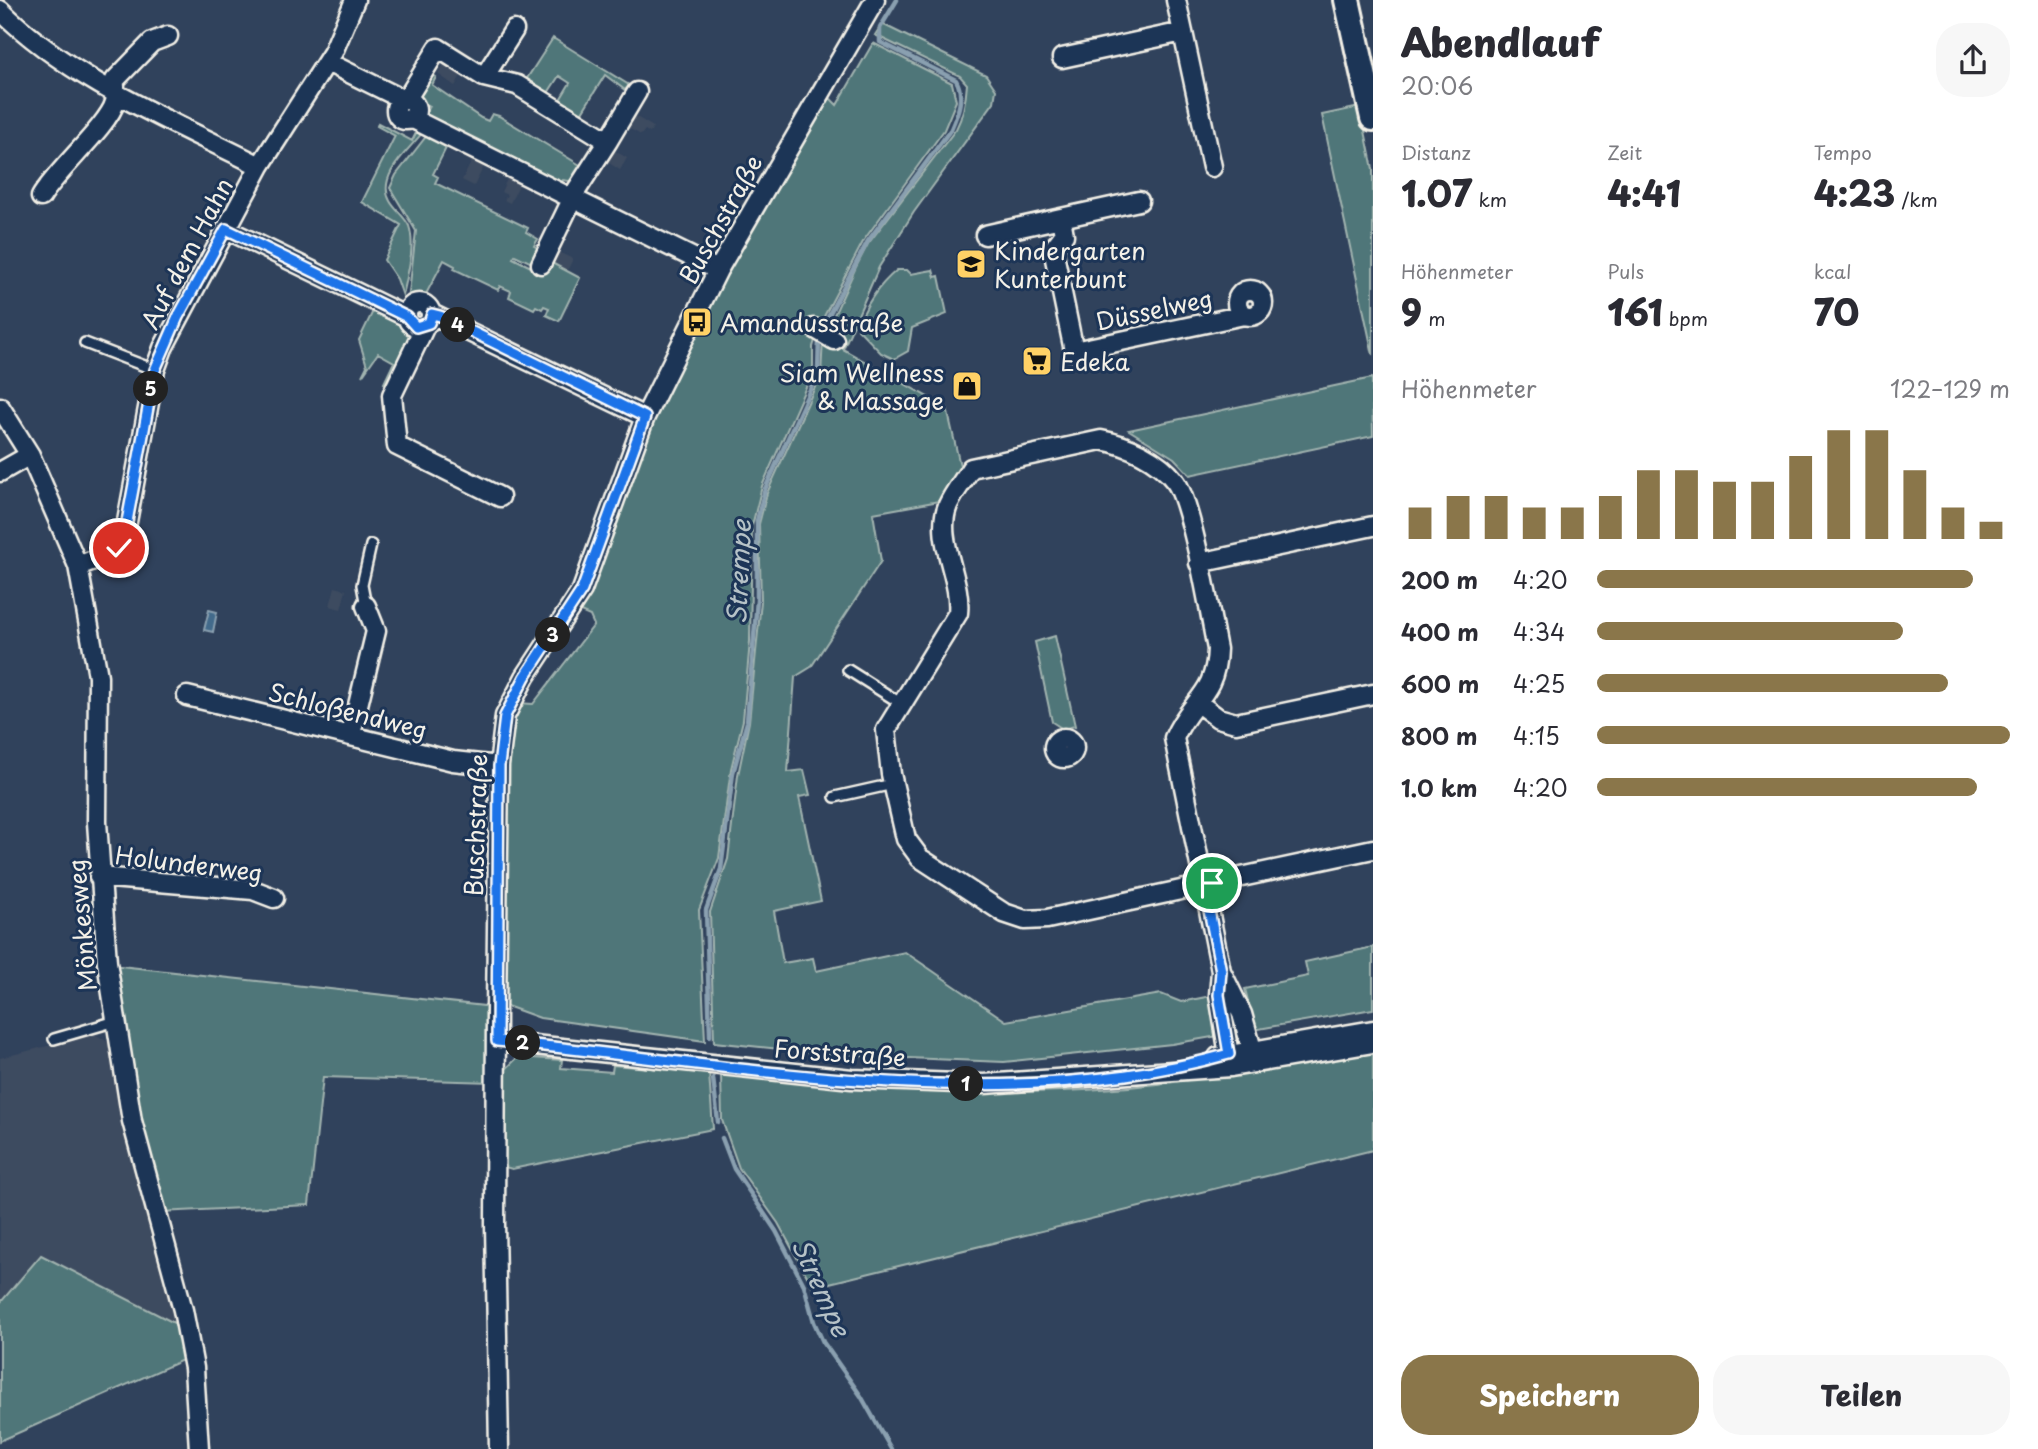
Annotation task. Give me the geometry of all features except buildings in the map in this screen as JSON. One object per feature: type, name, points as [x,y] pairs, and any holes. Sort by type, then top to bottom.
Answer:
[{"type":"main road","points":[[1347,0],[1373,118]]},
{"type":"street","name":"Auf dem Hahn","points":[[78,566],[114,552],[124,538],[155,370],[173,327],[260,166],[345,31],[355,0]]},
{"type":"street","name":"Buschstraße","points":[[499,1449],[495,1224],[499,766],[505,716],[525,677],[582,590],[645,417],[718,270],[875,0]]},
{"type":"street","points":[[1176,0],[1212,167]]},
{"type":"street","points":[[0,10],[23,33],[66,65],[260,166]]},
{"type":"street","points":[[484,77],[514,30]]},
{"type":"street","points":[[1062,58],[1183,32]]},
{"type":"street","points":[[41,197],[51,179],[91,136],[115,102],[115,80],[152,42],[168,36]]},
{"type":"street","points":[[405,100],[438,48],[484,77],[517,85],[608,141]]},
{"type":"street","points":[[327,62],[415,106],[411,118],[718,270]]},
{"type":"street","points":[[541,264],[573,199],[637,92]]},
{"type":"street","points":[[985,235],[1139,201]]},
{"type":"street","name":"Düsselweg","points":[[1061,218],[1065,235],[1052,249],[1074,351],[1244,315]]},
{"type":"street","points":[[226,229],[407,317],[409,308],[417,303],[427,305],[429,320],[393,395],[397,446],[500,497]]},
{"type":"street","points":[[429,320],[645,417]]},
{"type":"street","points":[[814,328],[834,340]]},
{"type":"street","name":"Mönkesweg","points":[[0,407],[30,455],[78,566],[98,676],[99,877],[116,1021],[132,1121],[183,1310],[194,1368],[199,1449]]},
{"type":"street","points":[[1230,1061],[1219,995],[1221,971],[1204,885],[1174,738],[1180,723],[1210,687],[1216,670],[1217,649],[1183,494],[1176,482],[1143,455],[1122,444],[1101,440],[971,468],[948,505],[945,519],[945,535],[960,598],[958,613],[889,723],[885,740],[906,839],[912,851],[1004,913],[1026,920],[1047,919],[1204,885],[1373,849]]},
{"type":"street","points":[[0,472],[30,455]]},
{"type":"street","points":[[1199,563],[1373,526]]},
{"type":"street","points":[[351,734],[376,631],[366,606]]},
{"type":"street","points":[[1198,703],[1218,718],[1236,723],[1373,694]]},
{"type":"street","name":"Schloßendweg","points":[[187,696],[453,761],[499,766]]},
{"type":"street","name":"Holunderweg","points":[[99,877],[253,890],[274,898]]},
{"type":"street","points":[[1221,971],[1233,992],[1254,1057]]},
{"type":"street","name":"Forststraße","points":[[1254,1057],[1373,1030]]},
{"type":"street","name":"Forststraße","points":[[497,1041],[748,1069],[917,1082],[984,1084],[1180,1068],[1373,1043]]},
{"type":"lane","points":[[85,343],[155,370]]},
{"type":"lane","points":[[366,606],[362,585],[371,544]]},
{"type":"lane","points":[[848,670],[902,704]]},
{"type":"lane","points":[[835,797],[893,784]]},
{"type":"lane","points":[[54,1040],[116,1021]]},
{"type":"shaded area","points":[[446,61],[463,72],[455,86],[438,74]]},
{"type":"shaded area","points":[[632,114],[653,127],[650,133],[645,130],[641,135],[625,126]]},
{"type":"shaded area","points":[[610,148],[627,158],[620,170],[603,159]]},
{"type":"shaded area","points":[[474,157],[486,162],[474,186],[462,180]]},
{"type":"shaded area","points":[[509,175],[521,181],[510,203],[504,200],[507,195],[501,192]]},
{"type":"shaded area","points":[[556,251],[573,259],[567,271],[550,262]]},
{"type":"shaded area","points":[[335,587],[346,590],[341,609],[330,606]]},
{"type":"shaded area","points":[[209,610],[217,612],[213,632],[204,630]]},
{"type":"shaded area","points":[[95,1034],[111,1044],[113,1070],[131,1151],[182,1327],[41,1255],[0,1303],[0,1058]]},
{"type":"green space","points":[[882,24],[986,75],[996,90],[994,102],[914,212],[879,267],[843,349],[947,408],[961,470],[939,501],[873,513],[881,561],[811,667],[795,677],[788,772],[804,770],[810,795],[799,797],[821,901],[774,911],[783,963],[813,958],[816,971],[905,952],[1006,1021],[1161,994],[1181,1002],[1211,996],[1213,1013],[1248,1001],[1245,989],[1308,976],[1305,962],[1373,947],[1373,1009],[1172,1044],[1004,1062],[835,1055],[714,1042],[710,912],[728,859],[738,775],[749,722],[761,601],[759,524],[767,493],[821,374],[823,339],[856,267],[868,244],[956,129],[965,101],[967,84],[960,76],[875,35]]},
{"type":"green space","points":[[553,38],[629,85],[625,90],[605,75],[579,117],[558,103],[570,83],[559,76],[546,96],[524,83]]},
{"type":"green space","points":[[873,43],[952,83],[956,101],[944,130],[864,240],[820,324],[813,347],[813,371],[762,486],[752,526],[750,641],[743,720],[731,769],[719,858],[699,910],[705,1041],[540,1018],[504,1005],[506,747],[518,703],[533,704],[594,625],[590,616],[578,611],[651,422],[741,245],[830,98],[837,105]]},
{"type":"green space","points":[[432,74],[436,77],[432,85],[481,118],[488,121],[492,114],[499,116],[585,168],[576,182],[563,180],[560,185],[425,115],[430,106],[418,99]]},
{"type":"green space","points":[[1360,107],[1373,169],[1373,355],[1322,115]]},
{"type":"green space","points":[[378,123],[412,141],[418,129],[423,132],[396,164],[387,182],[390,201],[409,226],[411,234],[410,261],[403,296],[397,279],[384,260],[401,225],[362,202],[395,136],[377,126]]},
{"type":"green space","points":[[428,134],[448,144],[433,174],[438,177],[435,183],[528,228],[526,232],[538,239],[534,246],[541,250],[534,264],[515,255],[513,258],[537,270],[550,262],[580,278],[559,321],[546,315],[549,308],[536,306],[534,309],[509,297],[511,291],[500,286],[498,290],[454,269],[455,266],[444,260],[425,296],[408,302],[416,231],[390,188],[396,175]]},
{"type":"green space","points":[[897,270],[907,270],[911,274],[933,270],[935,277],[939,276],[947,314],[912,328],[908,351],[894,359],[881,353],[858,329],[873,297]]},
{"type":"green space","points":[[373,311],[415,332],[390,386],[384,383],[394,362],[378,353],[362,376],[367,366],[359,340]]},
{"type":"green space","points":[[1372,378],[1373,436],[1190,475],[1174,458],[1129,430]]},
{"type":"green space","points":[[1055,636],[1075,726],[1063,729],[1052,722],[1035,642]]},
{"type":"green space","points":[[111,965],[493,1007],[492,1082],[323,1077],[309,1205],[160,1212],[130,1112]]},
{"type":"green space","points":[[1373,1048],[1373,1150],[813,1287],[778,1223],[739,1168],[722,1120],[721,1074],[918,1090],[1066,1091],[1180,1081]]},
{"type":"green space","points":[[518,1057],[562,1060],[561,1068],[612,1072],[613,1065],[709,1073],[713,1129],[512,1169],[505,1167],[504,1071]]},
{"type":"green space","points":[[41,1255],[182,1327],[185,1359],[0,1441],[0,1303]]},
{"type":"waterway","name":"Strempe","points":[[823,326],[868,241],[951,129],[960,104],[956,80],[880,42],[880,28],[897,0]]},
{"type":"waterway","name":"Strempe","points":[[710,1036],[706,910],[721,869],[733,773],[747,722],[757,600],[757,521],[765,489],[818,372],[819,338]]},
{"type":"waterway","name":"Strempe","points":[[713,1078],[718,1122]]},
{"type":"waterway","name":"Strempe","points":[[722,1138],[734,1169],[776,1231],[804,1285],[814,1322],[823,1342],[861,1396],[891,1449]]},
{"type":"place","name":"Kindergarten Kunterbunt","points":[[971,264]]},
{"type":"place","name":"Amandusstraße","points":[[697,322]]},
{"type":"place","name":"Edeka","points":[[1037,361]]},
{"type":"place","name":"Siam Wellness & Massage","points":[[967,386]]},
{"type":"route","points":[[119,548],[124,538],[155,370],[178,317],[226,229],[407,317],[416,327],[429,323],[432,314],[440,316],[645,417],[582,590],[525,677],[505,716],[499,766],[497,1041],[748,1069],[917,1082],[984,1084],[1058,1081],[1180,1068],[1229,1054],[1219,995],[1221,971],[1204,885],[1212,883]]}]
